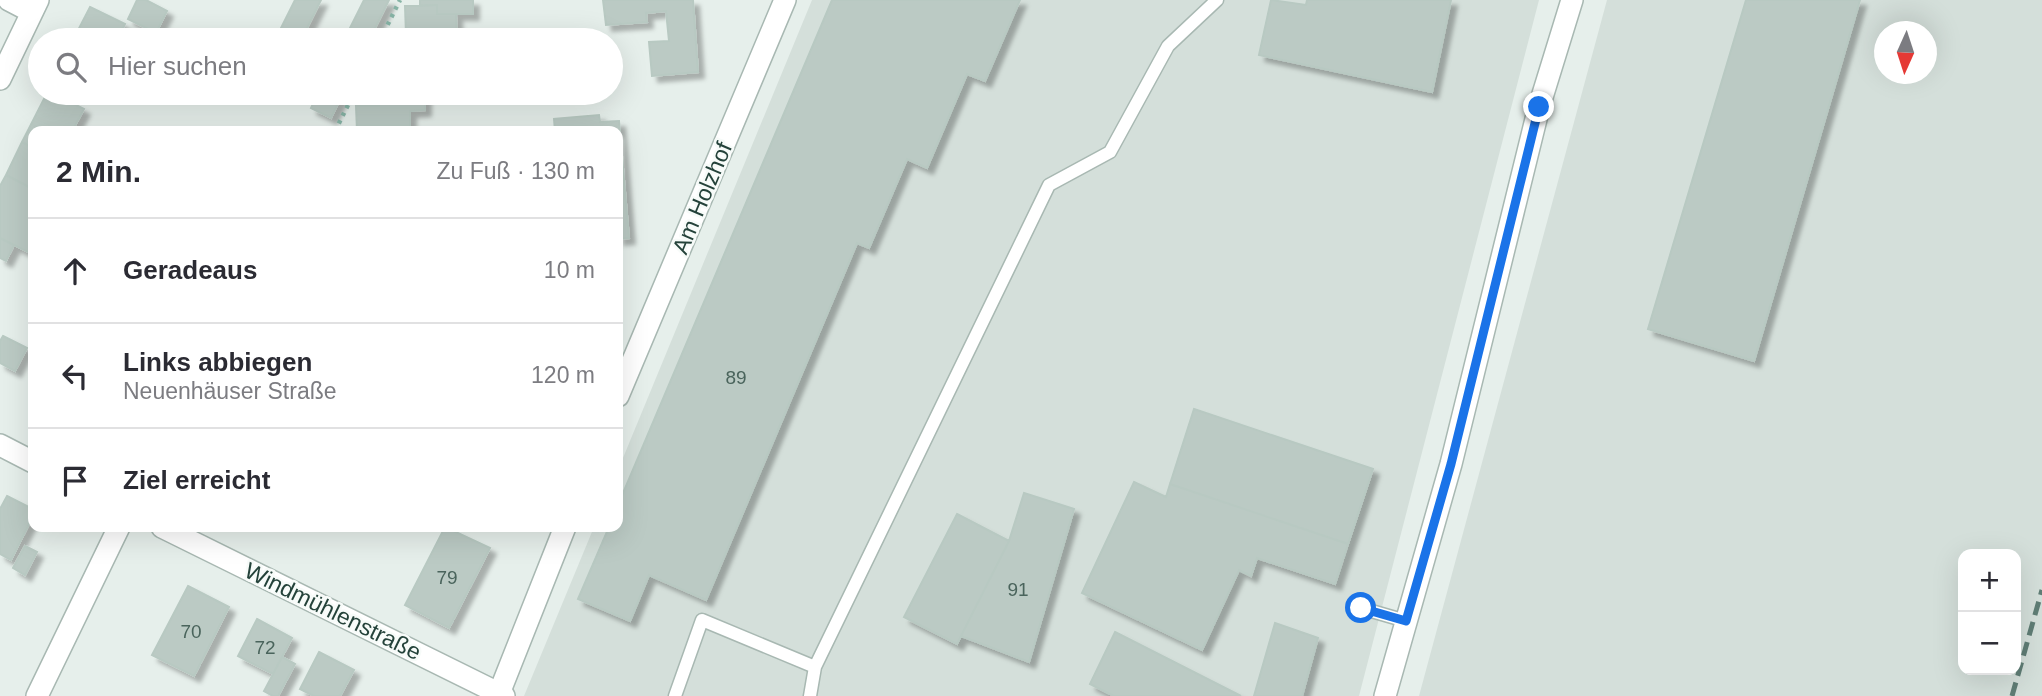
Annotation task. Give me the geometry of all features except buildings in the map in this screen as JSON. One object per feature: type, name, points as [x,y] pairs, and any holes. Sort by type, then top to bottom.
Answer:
[{"type":"street","points":[[0,79],[35,6],[9,0]]},
{"type":"street","name":"Am Holzhof","points":[[623,384],[785,0]]},
{"type":"street","points":[[1385,696],[1451,464],[1539,107],[1572,0]]},
{"type":"street","points":[[0,445],[28,459]]},
{"type":"street","points":[[37,696],[117,532]]},
{"type":"street","name":"Windmühlenstraße","points":[[172,532],[500,695]]},
{"type":"street","points":[[500,695],[563,532]]},
{"type":"lane","points":[[810,696],[815,667],[1049,185],[1110,152],[1168,46],[1217,0]]},
{"type":"lane","points":[[1361,608],[1406,621]]},
{"type":"lane","points":[[674,696],[702,620],[815,667]]},
{"type":"path","points":[[386,28],[400,0]]},
{"type":"path","points":[[338,126],[348,105]]},
{"type":"shaded area","points":[[812,0],[1539,0],[1359,696],[524,696],[592,532],[623,532],[623,458]]},
{"type":"shaded area","points":[[1607,0],[2042,0],[2042,696],[1419,696]]},
{"type":"railway","points":[[2012,696],[2042,590]]},
{"type":"route","points":[[1361,608],[1406,621],[1451,464],[1539,107]]}]
